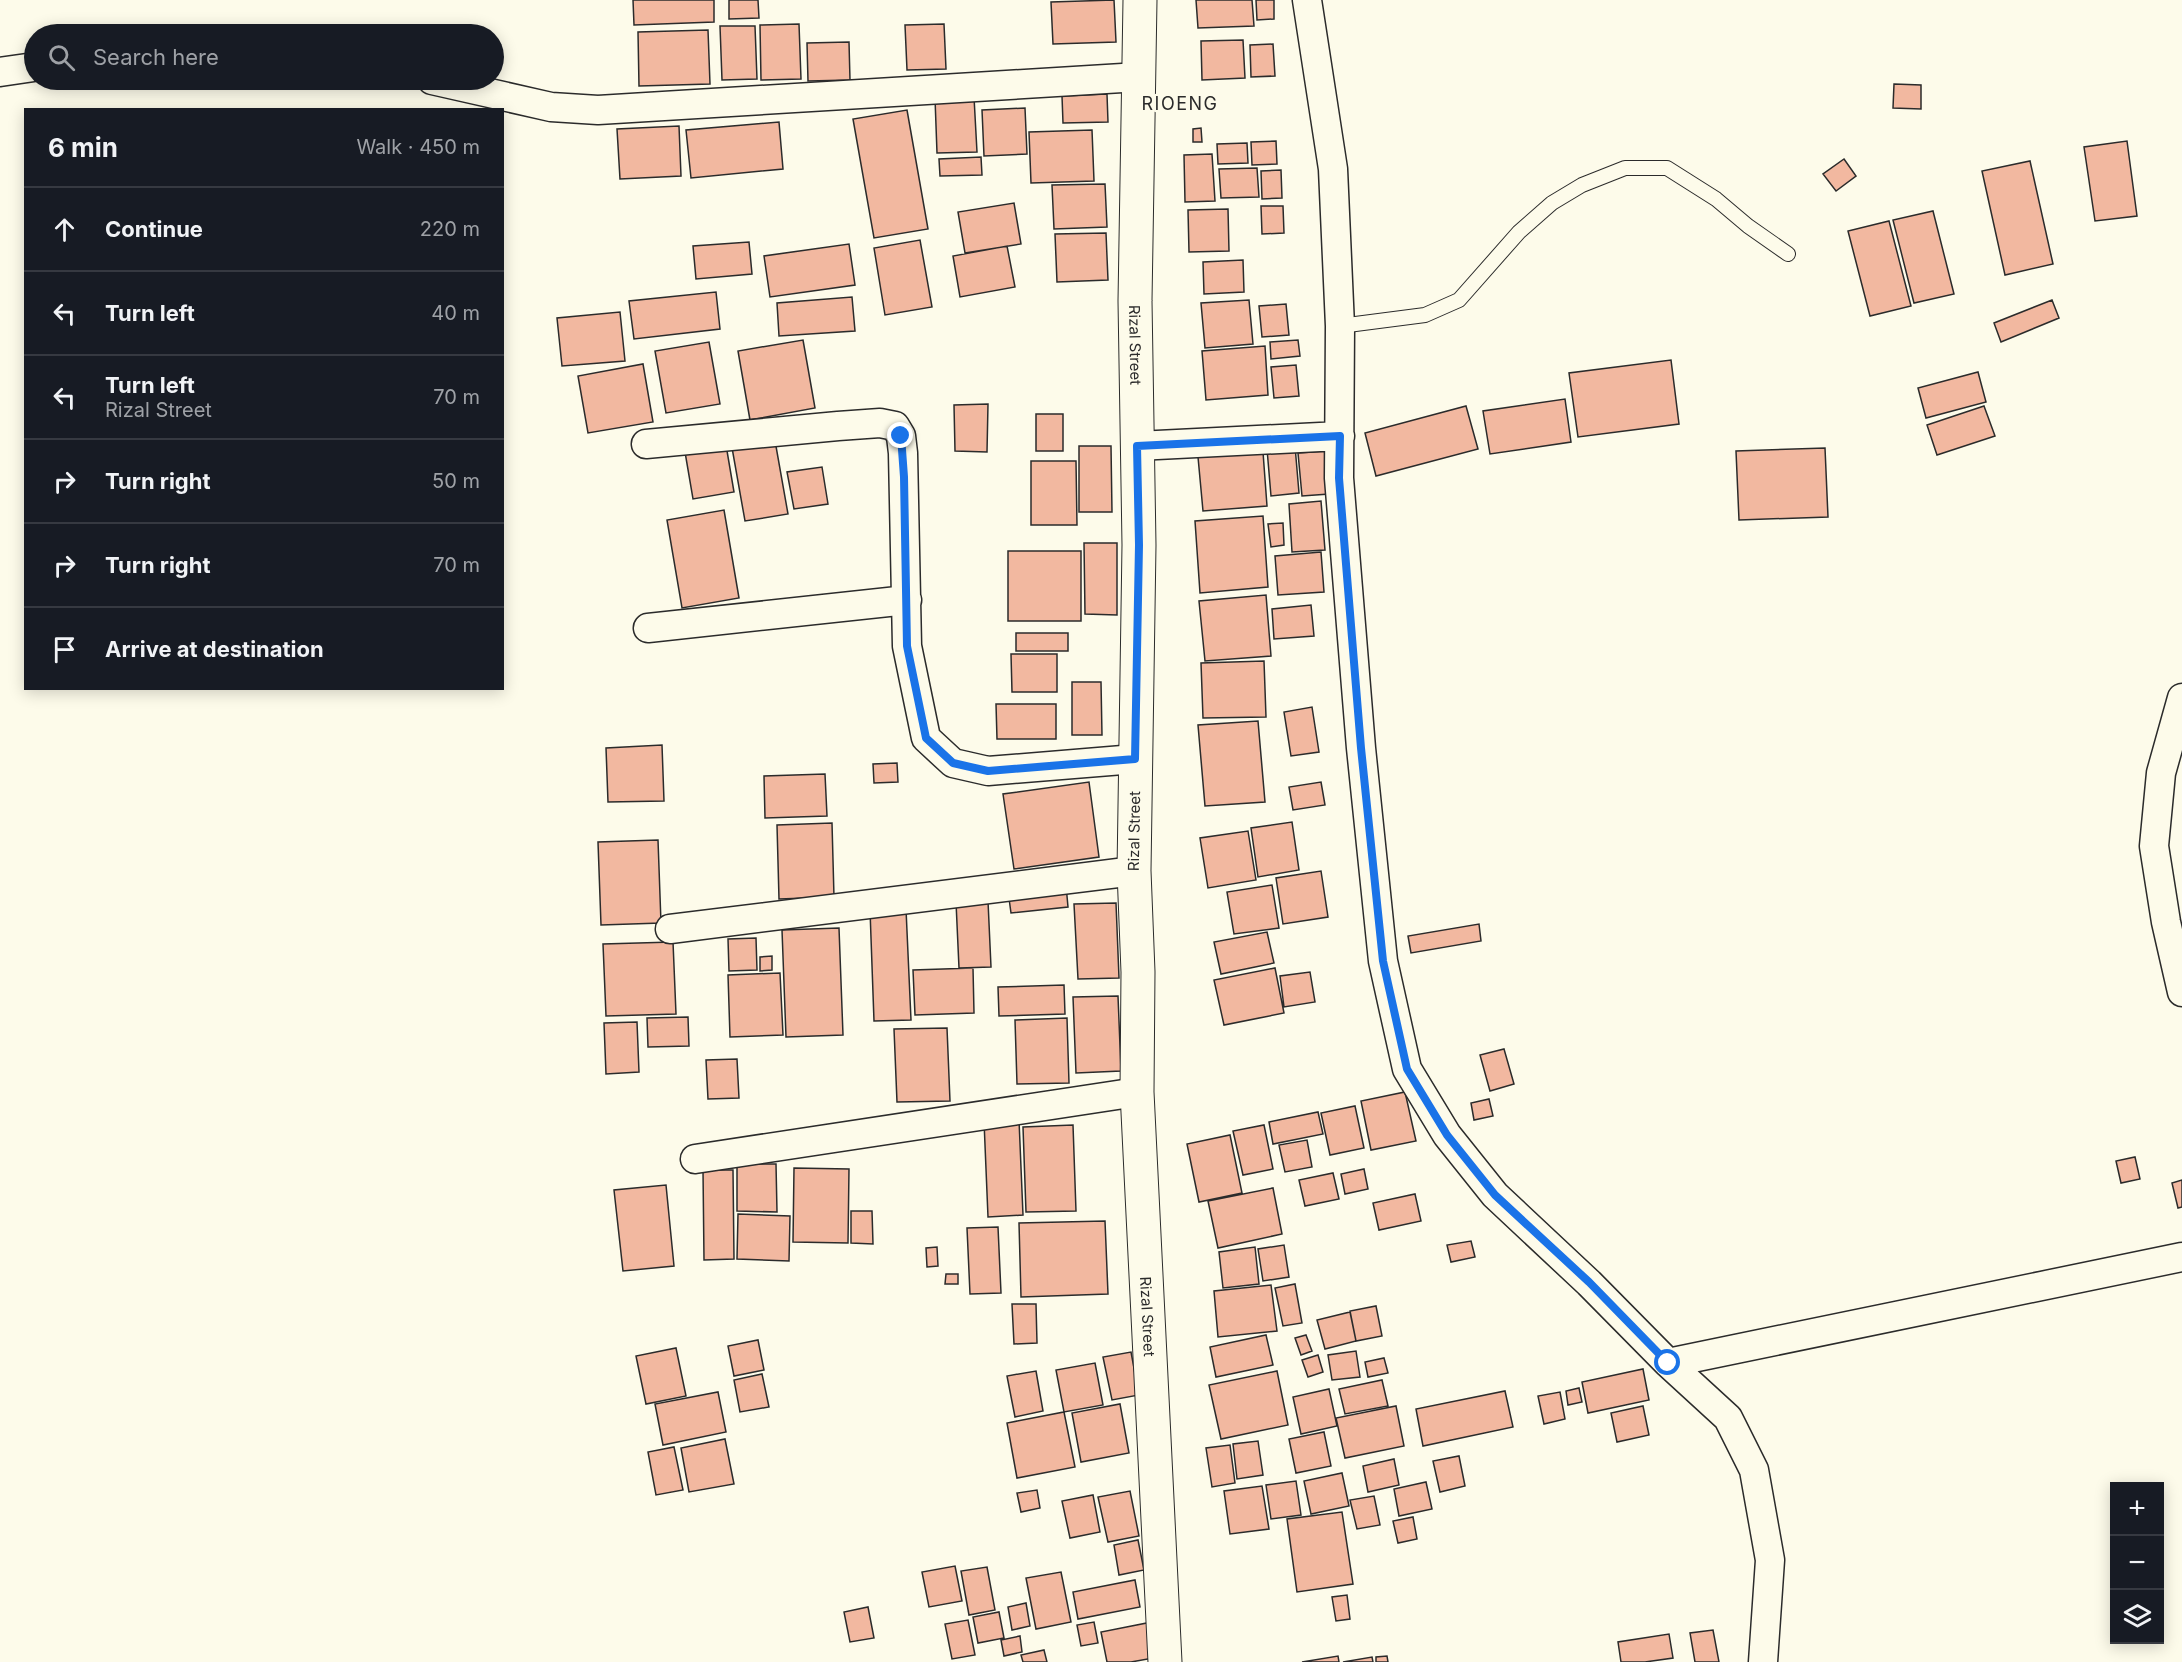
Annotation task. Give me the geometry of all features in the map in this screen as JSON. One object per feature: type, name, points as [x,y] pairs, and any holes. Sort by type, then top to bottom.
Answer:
[{"type":"main road","name":"Rizal Street","points":[[1140,0],[1136,301],[1139,545],[1134,871],[1138,972],[1137,1092],[1165,1662]]},
{"type":"street","points":[[1307,0],[1333,169],[1340,326],[1339,478],[1361,748],[1383,961],[1407,1069],[1447,1135],[1495,1195],[1589,1282],[1668,1363],[1728,1418],[1754,1470],[1770,1560],[1763,1662]]},
{"type":"street","points":[[0,72],[24,68]]},
{"type":"street","points":[[476,90],[552,107],[598,110],[1139,77]]},
{"type":"street","points":[[646,444],[838,426],[880,423],[895,426],[901,436],[903,453],[907,646],[926,738],[953,763],[988,771],[1135,759]]},
{"type":"street","points":[[1137,446],[1340,436]]},
{"type":"street","points":[[648,628],[907,600]]},
{"type":"street","points":[[2182,698],[2161,773],[2154,846],[2166,922],[2182,992]]},
{"type":"street","points":[[670,929],[1134,871]]},
{"type":"street","points":[[695,1159],[1137,1092]]},
{"type":"street","points":[[1668,1363],[2182,1257]]},
{"type":"lane","points":[[1340,326],[1425,315],[1459,300],[1519,232],[1552,203],[1582,185],[1625,168],[1667,168],[1716,199],[1748,226],[1788,254]]},
{"type":"building","points":[[633,0],[714,0],[714,22],[634,25]]},
{"type":"building","points":[[729,0],[758,0],[759,18],[729,19]]},
{"type":"building","points":[[1114,0],[1116,42],[1053,44],[1051,2]]},
{"type":"building","points":[[1196,0],[1252,0],[1254,26],[1198,28]]},
{"type":"building","points":[[1256,0],[1274,0],[1274,19],[1257,20]]},
{"type":"building","points":[[799,24],[801,79],[761,80],[760,25]]},
{"type":"building","points":[[944,24],[946,69],[907,70],[905,25]]},
{"type":"building","points":[[720,26],[755,26],[757,79],[722,80]]},
{"type":"building","points":[[708,30],[710,84],[639,86],[638,32]]},
{"type":"building","points":[[1243,40],[1245,78],[1202,80],[1201,41]]},
{"type":"building","points":[[849,42],[850,80],[808,81],[807,43]]},
{"type":"building","points":[[1273,44],[1275,76],[1251,77],[1250,45]]},
{"type":"building","points":[[1894,84],[1921,85],[1921,109],[1893,108]]},
{"type":"building","points":[[1107,94],[1108,122],[1063,123],[1062,96]]},
{"type":"building","points":[[974,97],[977,152],[937,153],[935,98]]},
{"type":"building","points":[[1025,108],[1027,154],[984,156],[982,110]]},
{"type":"building","points":[[907,110],[928,229],[874,238],[853,119]]},
{"type":"building","points":[[779,122],[783,169],[691,178],[686,130]]},
{"type":"building","points":[[679,126],[681,176],[620,179],[617,129]]},
{"type":"building","points":[[1201,128],[1202,142],[1193,142],[1193,129]]},
{"type":"building","points":[[1092,130],[1094,181],[1031,183],[1029,132]]},
{"type":"building","points":[[1276,141],[1277,164],[1252,165],[1251,142]]},
{"type":"building","points":[[2127,141],[2137,216],[2095,221],[2084,147]]},
{"type":"building","points":[[1247,143],[1248,163],[1218,164],[1217,144]]},
{"type":"building","points":[[1212,154],[1215,201],[1185,202],[1184,155]]},
{"type":"building","points":[[981,157],[982,175],[940,176],[939,159]]},
{"type":"building","points":[[1844,159],[1856,176],[1836,191],[1823,174]]},
{"type":"building","points":[[2030,161],[2053,264],[2005,275],[1982,171]]},
{"type":"building","points":[[1257,168],[1259,197],[1221,198],[1219,169]]},
{"type":"building","points":[[1281,170],[1282,198],[1262,199],[1261,171]]},
{"type":"building","points":[[1105,184],[1107,227],[1054,229],[1052,185]]},
{"type":"building","points":[[1014,203],[1021,244],[965,253],[958,212]]},
{"type":"building","points":[[1261,206],[1283,206],[1284,233],[1262,234]]},
{"type":"building","points":[[1228,209],[1229,251],[1189,252],[1188,210]]},
{"type":"building","points":[[1933,211],[1954,294],[1914,303],[1893,220]]},
{"type":"building","points":[[1889,221],[1911,306],[1870,316],[1848,231]]},
{"type":"building","points":[[1106,233],[1108,280],[1057,282],[1055,234]]},
{"type":"building","points":[[920,240],[932,307],[885,315],[874,248]]},
{"type":"building","points":[[749,242],[752,274],[696,279],[693,246]]},
{"type":"building","points":[[849,244],[855,285],[770,297],[764,256]]},
{"type":"building","points":[[1007,246],[1015,287],[960,297],[953,256]]},
{"type":"building","points":[[1243,260],[1244,292],[1204,294],[1203,262]]},
{"type":"building","points":[[716,292],[720,329],[634,339],[629,301]]},
{"type":"building","points":[[852,297],[855,331],[779,336],[777,303]]},
{"type":"building","points":[[1249,300],[1253,344],[1205,348],[1201,303]]},
{"type":"building","points":[[2052,300],[2059,318],[2001,342],[1994,323]]},
{"type":"building","points":[[1286,304],[1289,335],[1262,337],[1259,306]]},
{"type":"building","points":[[620,312],[625,361],[562,366],[557,318]]},
{"type":"building","points":[[803,340],[815,408],[750,420],[738,351]]},
{"type":"building","points":[[1298,340],[1300,356],[1271,359],[1270,342]]},
{"type":"building","points":[[709,342],[720,404],[666,413],[655,351]]},
{"type":"building","points":[[1265,346],[1268,395],[1206,400],[1202,351]]},
{"type":"building","points":[[1671,360],[1679,424],[1578,437],[1569,373]]},
{"type":"building","points":[[643,364],[653,422],[588,433],[578,376]]},
{"type":"building","points":[[1296,365],[1299,396],[1274,398],[1271,367]]},
{"type":"building","points":[[1978,372],[1986,402],[1926,418],[1918,388]]},
{"type":"building","points":[[1565,399],[1571,442],[1490,454],[1483,411]]},
{"type":"building","points":[[988,404],[987,452],[955,451],[954,405]]},
{"type":"building","points":[[1466,406],[1478,449],[1376,476],[1365,433]]},
{"type":"building","points":[[1984,406],[1995,436],[1937,455],[1927,425]]},
{"type":"building","points":[[1036,414],[1063,414],[1063,451],[1036,451]]},
{"type":"building","points":[[774,435],[788,514],[745,521],[731,442]]},
{"type":"building","points":[[726,445],[734,492],[693,499],[685,452]]},
{"type":"building","points":[[1079,446],[1111,446],[1112,512],[1079,512]]},
{"type":"building","points":[[1295,446],[1299,493],[1271,496],[1267,449]]},
{"type":"building","points":[[1825,448],[1828,517],[1739,520],[1736,451]]},
{"type":"building","points":[[1326,451],[1329,494],[1302,496],[1298,453]]},
{"type":"building","points":[[1263,452],[1267,506],[1203,511],[1198,457]]},
{"type":"building","points":[[1031,461],[1076,461],[1077,525],[1031,525]]},
{"type":"building","points":[[822,467],[828,504],[794,509],[787,472]]},
{"type":"building","points":[[1321,501],[1325,550],[1292,552],[1289,504]]},
{"type":"building","points":[[724,510],[739,598],[682,608],[667,520]]},
{"type":"building","points":[[1263,516],[1268,587],[1200,593],[1195,521]]},
{"type":"building","points":[[1283,523],[1284,545],[1271,547],[1268,524]]},
{"type":"building","points":[[1084,543],[1117,543],[1117,615],[1085,614]]},
{"type":"building","points":[[1008,551],[1081,551],[1081,621],[1008,621]]},
{"type":"building","points":[[1321,552],[1324,592],[1278,595],[1275,556]]},
{"type":"building","points":[[1266,595],[1271,656],[1205,661],[1199,601]]},
{"type":"building","points":[[1311,605],[1314,636],[1274,639],[1272,609]]},
{"type":"building","points":[[1016,633],[1068,633],[1068,651],[1016,651]]},
{"type":"building","points":[[1011,654],[1057,654],[1057,692],[1012,692]]},
{"type":"building","points":[[1264,661],[1266,717],[1203,718],[1201,663]]},
{"type":"building","points":[[1072,682],[1101,682],[1102,735],[1072,735]]},
{"type":"building","points":[[996,704],[1056,704],[1056,739],[997,739]]},
{"type":"building","points":[[1312,707],[1319,752],[1291,756],[1284,712]]},
{"type":"building","points":[[1258,721],[1265,802],[1205,806],[1198,725]]},
{"type":"building","points":[[662,745],[664,801],[608,802],[606,748]]},
{"type":"building","points":[[897,763],[898,782],[874,783],[873,764]]},
{"type":"building","points":[[825,774],[827,816],[765,818],[764,776]]},
{"type":"building","points":[[1089,782],[1099,857],[1014,869],[1003,794]]},
{"type":"building","points":[[1321,782],[1325,805],[1293,810],[1289,787]]},
{"type":"building","points":[[1292,822],[1299,870],[1258,877],[1251,828]]},
{"type":"building","points":[[832,823],[834,897],[779,899],[777,825]]},
{"type":"building","points":[[1248,831],[1256,880],[1208,888],[1200,838]]},
{"type":"building","points":[[658,840],[661,923],[601,925],[598,842]]},
{"type":"building","points":[[1321,871],[1328,917],[1283,924],[1276,878]]},
{"type":"building","points":[[1066,885],[1068,907],[1011,913],[1008,891]]},
{"type":"building","points":[[1272,885],[1279,928],[1234,934],[1227,892]]},
{"type":"building","points":[[988,901],[991,967],[959,968],[956,902]]},
{"type":"building","points":[[1116,903],[1119,978],[1078,979],[1074,904]]},
{"type":"building","points":[[906,909],[911,1020],[874,1021],[870,910]]},
{"type":"building","points":[[1479,924],[1481,941],[1411,953],[1408,936]]},
{"type":"building","points":[[839,928],[843,1035],[786,1037],[782,930]]},
{"type":"building","points":[[1267,932],[1274,963],[1221,974],[1214,942]]},
{"type":"building","points":[[756,938],[757,970],[729,971],[728,939]]},
{"type":"building","points":[[673,942],[676,1014],[606,1016],[603,944]]},
{"type":"building","points":[[772,956],[772,970],[760,971],[760,957]]},
{"type":"building","points":[[973,968],[974,1013],[915,1015],[913,970]]},
{"type":"building","points":[[1275,968],[1284,1013],[1224,1025],[1214,980]]},
{"type":"building","points":[[1310,972],[1315,1002],[1284,1007],[1280,976]]},
{"type":"building","points":[[780,973],[783,1035],[730,1037],[728,975]]},
{"type":"building","points":[[1064,985],[1065,1014],[999,1016],[998,987]]},
{"type":"building","points":[[1118,996],[1121,1071],[1076,1073],[1073,997]]},
{"type":"building","points":[[688,1017],[689,1046],[648,1047],[647,1018]]},
{"type":"building","points":[[1067,1018],[1069,1083],[1017,1084],[1015,1020]]},
{"type":"building","points":[[637,1022],[639,1072],[606,1074],[604,1023]]},
{"type":"building","points":[[947,1028],[950,1101],[897,1102],[894,1029]]},
{"type":"building","points":[[1504,1049],[1514,1084],[1490,1091],[1480,1055]]},
{"type":"building","points":[[737,1059],[739,1098],[708,1099],[706,1060]]},
{"type":"building","points":[[1405,1092],[1416,1141],[1371,1150],[1361,1101]]},
{"type":"building","points":[[1489,1099],[1493,1116],[1474,1120],[1471,1103]]},
{"type":"building","points":[[1355,1106],[1364,1148],[1330,1155],[1321,1113]]},
{"type":"building","points":[[1318,1112],[1323,1134],[1273,1144],[1269,1122]]},
{"type":"building","points":[[1019,1120],[1023,1215],[988,1217],[984,1121]]},
{"type":"building","points":[[1073,1125],[1076,1211],[1026,1212],[1023,1127]]},
{"type":"building","points":[[1264,1125],[1273,1169],[1243,1175],[1233,1131]]},
{"type":"building","points":[[1230,1135],[1242,1193],[1199,1202],[1187,1144]]},
{"type":"building","points":[[1307,1140],[1312,1167],[1285,1172],[1279,1145]]},
{"type":"building","points":[[2135,1157],[2140,1179],[2121,1183],[2116,1161]]},
{"type":"building","points":[[737,1164],[776,1164],[777,1212],[737,1211]]},
{"type":"building","points":[[794,1168],[849,1169],[848,1243],[793,1242]]},
{"type":"building","points":[[1364,1169],[1368,1189],[1345,1194],[1341,1174]]},
{"type":"building","points":[[703,1170],[733,1170],[734,1259],[704,1260]]},
{"type":"building","points":[[1333,1173],[1339,1199],[1305,1206],[1299,1180]]},
{"type":"building","points":[[2182,1180],[2182,1207],[2178,1208],[2172,1183]]},
{"type":"building","points":[[666,1185],[674,1266],[623,1271],[614,1190]]},
{"type":"building","points":[[1273,1188],[1282,1234],[1218,1248],[1208,1201]]},
{"type":"building","points":[[1415,1194],[1421,1221],[1379,1230],[1373,1203]]},
{"type":"building","points":[[851,1211],[872,1211],[873,1244],[851,1243]]},
{"type":"building","points":[[738,1214],[790,1216],[789,1261],[737,1259]]},
{"type":"building","points":[[1105,1221],[1108,1294],[1021,1297],[1019,1223]]},
{"type":"building","points":[[998,1227],[1001,1293],[970,1294],[967,1228]]},
{"type":"building","points":[[1471,1241],[1475,1257],[1451,1262],[1447,1245]]},
{"type":"building","points":[[1284,1245],[1289,1277],[1263,1281],[1258,1249]]},
{"type":"building","points":[[937,1247],[938,1266],[927,1267],[926,1248]]},
{"type":"building","points":[[1255,1247],[1259,1284],[1223,1288],[1219,1252]]},
{"type":"building","points":[[946,1274],[958,1274],[958,1284],[945,1284]]},
{"type":"building","points":[[1295,1284],[1302,1323],[1283,1326],[1275,1288]]},
{"type":"building","points":[[1271,1285],[1277,1331],[1218,1337],[1214,1291]]},
{"type":"building","points":[[1012,1304],[1036,1304],[1037,1343],[1014,1344]]},
{"type":"building","points":[[1376,1306],[1382,1336],[1356,1341],[1350,1311]]},
{"type":"building","points":[[1350,1312],[1356,1341],[1325,1349],[1317,1320]]},
{"type":"building","points":[[1266,1335],[1273,1365],[1216,1377],[1210,1347]]},
{"type":"building","points":[[1306,1335],[1312,1351],[1301,1355],[1295,1338]]},
{"type":"building","points":[[758,1340],[764,1370],[734,1376],[728,1346]]},
{"type":"building","points":[[676,1348],[686,1396],[646,1404],[636,1356]]},
{"type":"building","points":[[1356,1351],[1360,1377],[1332,1380],[1328,1355]]},
{"type":"building","points":[[1131,1352],[1139,1395],[1112,1400],[1103,1357]]},
{"type":"building","points":[[1318,1355],[1323,1372],[1308,1377],[1302,1360]]},
{"type":"building","points":[[1384,1358],[1388,1373],[1368,1377],[1365,1362]]},
{"type":"building","points":[[1095,1363],[1103,1405],[1064,1412],[1056,1370]]},
{"type":"building","points":[[1643,1369],[1649,1400],[1588,1413],[1582,1382]]},
{"type":"building","points":[[1036,1371],[1043,1411],[1015,1417],[1007,1376]]},
{"type":"building","points":[[1277,1371],[1288,1425],[1221,1439],[1209,1385]]},
{"type":"building","points":[[762,1374],[769,1407],[740,1412],[734,1380]]},
{"type":"building","points":[[1382,1380],[1388,1406],[1345,1414],[1339,1389]]},
{"type":"building","points":[[1579,1388],[1582,1402],[1568,1405],[1566,1391]]},
{"type":"building","points":[[1329,1389],[1337,1426],[1301,1434],[1293,1397]]},
{"type":"building","points":[[1505,1391],[1513,1427],[1423,1446],[1416,1409]]},
{"type":"building","points":[[718,1392],[726,1432],[663,1445],[655,1404]]},
{"type":"building","points":[[1560,1392],[1565,1419],[1544,1424],[1538,1396]]},
{"type":"building","points":[[1120,1404],[1129,1453],[1081,1462],[1072,1413]]},
{"type":"building","points":[[1396,1406],[1404,1446],[1345,1458],[1336,1418]]},
{"type":"building","points":[[1643,1406],[1649,1435],[1617,1442],[1611,1413]]},
{"type":"building","points":[[1064,1412],[1075,1467],[1017,1478],[1007,1423]]},
{"type":"building","points":[[1324,1432],[1331,1466],[1296,1473],[1289,1439]]},
{"type":"building","points":[[725,1439],[734,1484],[689,1492],[681,1448]]},
{"type":"building","points":[[1258,1441],[1263,1475],[1237,1479],[1233,1444]]},
{"type":"building","points":[[1230,1445],[1235,1483],[1212,1487],[1206,1448]]},
{"type":"building","points":[[674,1447],[683,1490],[656,1495],[648,1452]]},
{"type":"building","points":[[1459,1456],[1465,1486],[1440,1492],[1433,1461]]},
{"type":"building","points":[[1394,1459],[1399,1485],[1368,1492],[1363,1466]]},
{"type":"building","points":[[1342,1473],[1349,1506],[1311,1514],[1304,1481]]},
{"type":"building","points":[[1296,1481],[1301,1515],[1271,1519],[1266,1485]]},
{"type":"building","points":[[1426,1482],[1432,1509],[1399,1516],[1394,1489]]},
{"type":"building","points":[[1262,1486],[1269,1529],[1230,1534],[1224,1491]]},
{"type":"building","points":[[1037,1490],[1040,1508],[1021,1512],[1017,1493]]},
{"type":"building","points":[[1130,1491],[1139,1536],[1108,1542],[1098,1497]]},
{"type":"building","points":[[1093,1495],[1100,1532],[1070,1538],[1062,1501]]},
{"type":"building","points":[[1374,1496],[1380,1525],[1357,1529],[1350,1500]]},
{"type":"building","points":[[1342,1512],[1353,1584],[1297,1592],[1287,1519]]},
{"type":"building","points":[[1413,1517],[1417,1539],[1398,1543],[1393,1521]]},
{"type":"building","points":[[1138,1540],[1144,1570],[1119,1575],[1114,1545]]},
{"type":"building","points":[[955,1566],[962,1601],[929,1607],[922,1572]]},
{"type":"building","points":[[987,1567],[995,1610],[969,1615],[961,1571]]},
{"type":"building","points":[[1061,1572],[1071,1622],[1036,1629],[1026,1578]]},
{"type":"building","points":[[1135,1580],[1140,1607],[1078,1619],[1073,1592]]},
{"type":"building","points":[[1347,1595],[1350,1619],[1336,1621],[1332,1597]]},
{"type":"building","points":[[1026,1603],[1030,1626],[1012,1630],[1008,1607]]},
{"type":"building","points":[[868,1607],[874,1638],[850,1642],[844,1612]]},
{"type":"building","points":[[999,1612],[1004,1638],[978,1643],[973,1617]]},
{"type":"building","points":[[968,1620],[975,1655],[952,1659],[945,1624]]},
{"type":"building","points":[[1094,1622],[1098,1643],[1081,1646],[1077,1625]]},
{"type":"building","points":[[1152,1622],[1159,1657],[1131,1662],[1107,1662],[1101,1632]]},
{"type":"building","points":[[1713,1630],[1719,1662],[1695,1662],[1690,1633]]},
{"type":"building","points":[[1669,1634],[1673,1658],[1645,1662],[1621,1662],[1618,1642]]},
{"type":"building","points":[[1020,1636],[1022,1652],[1004,1656],[1001,1640]]},
{"type":"building","points":[[1044,1650],[1047,1662],[1023,1662],[1021,1655]]},
{"type":"building","points":[[1338,1656],[1339,1662],[1302,1662]]},
{"type":"building","points":[[1387,1656],[1388,1662],[1376,1662],[1376,1657]]},
{"type":"building","points":[[1372,1657],[1373,1662],[1343,1662]]},
{"type":"district","name":"RIOENG","points":[[1180,103]]},
{"type":"route","points":[[901,436],[904,477],[907,646],[926,738],[953,763],[988,771],[1135,759],[1139,545],[1137,446],[1340,436],[1339,478],[1361,748],[1383,961],[1407,1069],[1447,1135],[1495,1195],[1589,1282],[1668,1363]]}]
